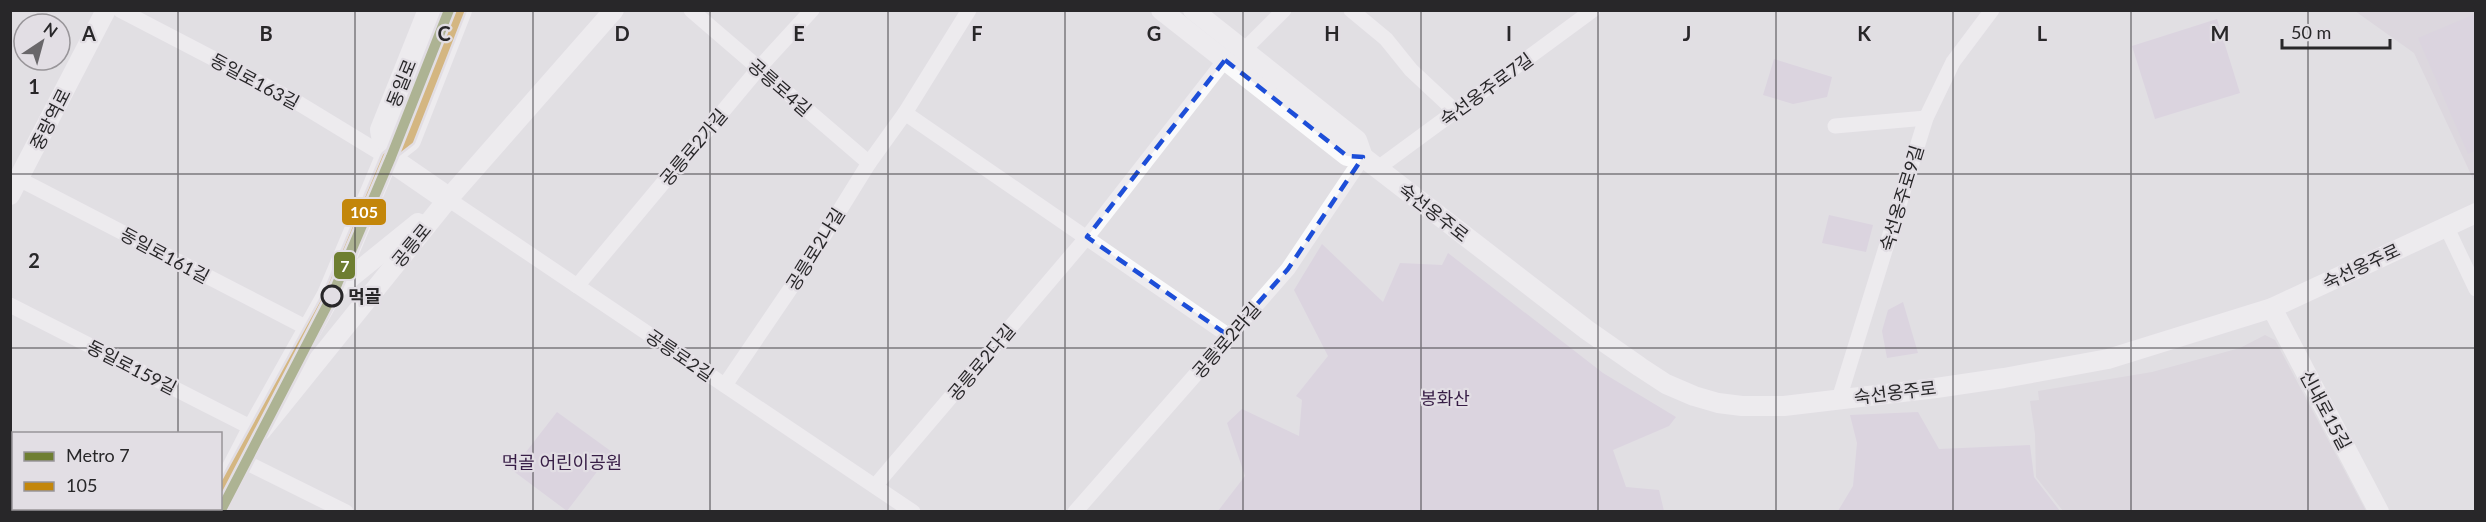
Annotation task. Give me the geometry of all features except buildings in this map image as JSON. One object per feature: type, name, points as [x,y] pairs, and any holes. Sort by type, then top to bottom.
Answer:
[{"type":"main road","name":"동일로","points":[[387,157],[382,130],[430,10]]},
{"type":"main road","name":"동일로","points":[[222,491],[329,295],[387,157],[409,140],[460,10]]},
{"type":"main road","points":[[401,83],[402,104],[411,107],[427,94]]},
{"type":"main road","points":[[387,157],[448,199]]},
{"type":"street","name":"중랑역로","points":[[15,187],[106,10]]},
{"type":"street","name":"동일로163길","points":[[120,10],[295,101],[387,157]]},
{"type":"street","name":"공릉로","points":[[239,459],[448,199],[614,10]]},
{"type":"street","name":"공릉로4길","points":[[691,10],[869,163]]},
{"type":"street","name":"공릉로2가길","points":[[577,286],[759,68],[812,10]]},
{"type":"street","name":"공릉로2나길","points":[[725,385],[799,276],[869,163],[905,113],[969,10]]},
{"type":"street","name":"숙선옹주로","points":[[1161,10],[1347,156],[1371,163]]},
{"type":"street","name":"숙선옹주로","points":[[1193,10],[1357,140],[1371,163],[1587,330],[1666,384],[1702,399],[1742,406],[1784,406],[2004,378],[2108,359],[2272,309],[2475,213]]},
{"type":"street","points":[[1244,50],[1284,10]]},
{"type":"street","points":[[1351,10],[1386,39],[1412,70],[1456,112]]},
{"type":"street","name":"숙선옹주로7길","points":[[1371,163],[1456,112],[1593,10]]},
{"type":"street","name":"숙선옹주로9길","points":[[1839,399],[1926,118],[1953,62],[1992,10]]},
{"type":"street","name":"공릉로2다길","points":[[875,486],[1087,237],[1225,60]]},
{"type":"street","points":[[905,113],[1229,336]]},
{"type":"street","points":[[1835,126],[1926,118]]},
{"type":"street","name":"공릉로2라길","points":[[1075,512],[1288,269],[1371,163]]},
{"type":"street","name":"동일로161길","points":[[15,187],[311,330]]},
{"type":"street","name":"공릉로","points":[[329,295],[448,199]]},
{"type":"street","name":"공릉로2길","points":[[448,199],[913,512]]},
{"type":"street","points":[[2446,226],[2475,289]]},
{"type":"street","name":"동일로159길","points":[[10,305],[254,429]]},
{"type":"street","name":"신내로15길","points":[[2272,309],[2379,512]]},
{"type":"street","points":[[239,459],[346,512]]},
{"type":"highlighted area","points":[[1225,60],[1347,156],[1363,157],[1288,269],[1229,336],[1087,237]]},
{"type":"shaded area","points":[[2355,11],[2475,11],[2475,183],[2414,53]]},
{"type":"shaded area","points":[[2265,335],[2275,340],[2366,511],[2063,511],[2036,477],[2035,434],[2030,401],[2039,400],[2038,391],[2152,372],[2240,348]]},
{"type":"green space","points":[[2475,14],[2475,151],[2468,154],[2418,38]]},
{"type":"green space","points":[[2217,19],[2240,93],[2155,119],[2132,46]]},
{"type":"green space","points":[[1774,59],[1832,77],[1827,97],[1793,104],[1763,95]]},
{"type":"green space","points":[[1829,215],[1873,225],[1866,252],[1822,243]]},
{"type":"green space","name":"봉화산","points":[[1322,244],[1383,302],[1400,263],[1442,265],[1448,253],[1603,373],[1676,417],[1669,426],[1613,450],[1626,487],[1659,490],[1664,511],[1218,511],[1245,476],[1227,423],[1242,409],[1299,436],[1302,400],[1296,396],[1328,356],[1294,290]]},
{"type":"green space","points":[[1903,302],[1918,353],[1887,358],[1882,331],[1888,310]]},
{"type":"green space","name":"먹골 어린이공원","points":[[557,412],[612,452],[567,511],[512,470]]},
{"type":"green space","points":[[1918,412],[1939,449],[2030,445],[2034,477],[2060,511],[1838,511],[1853,486],[1857,443],[1850,415]]},
{"type":"metro line","name":"7","points":[[222,508],[332,296],[391,157],[449,10]]},
{"type":"transit line","name":"105","points":[[222,490],[329,295],[387,157],[409,140],[460,10]]},
{"type":"place","name":"먹골","points":[[332,296]]}]
